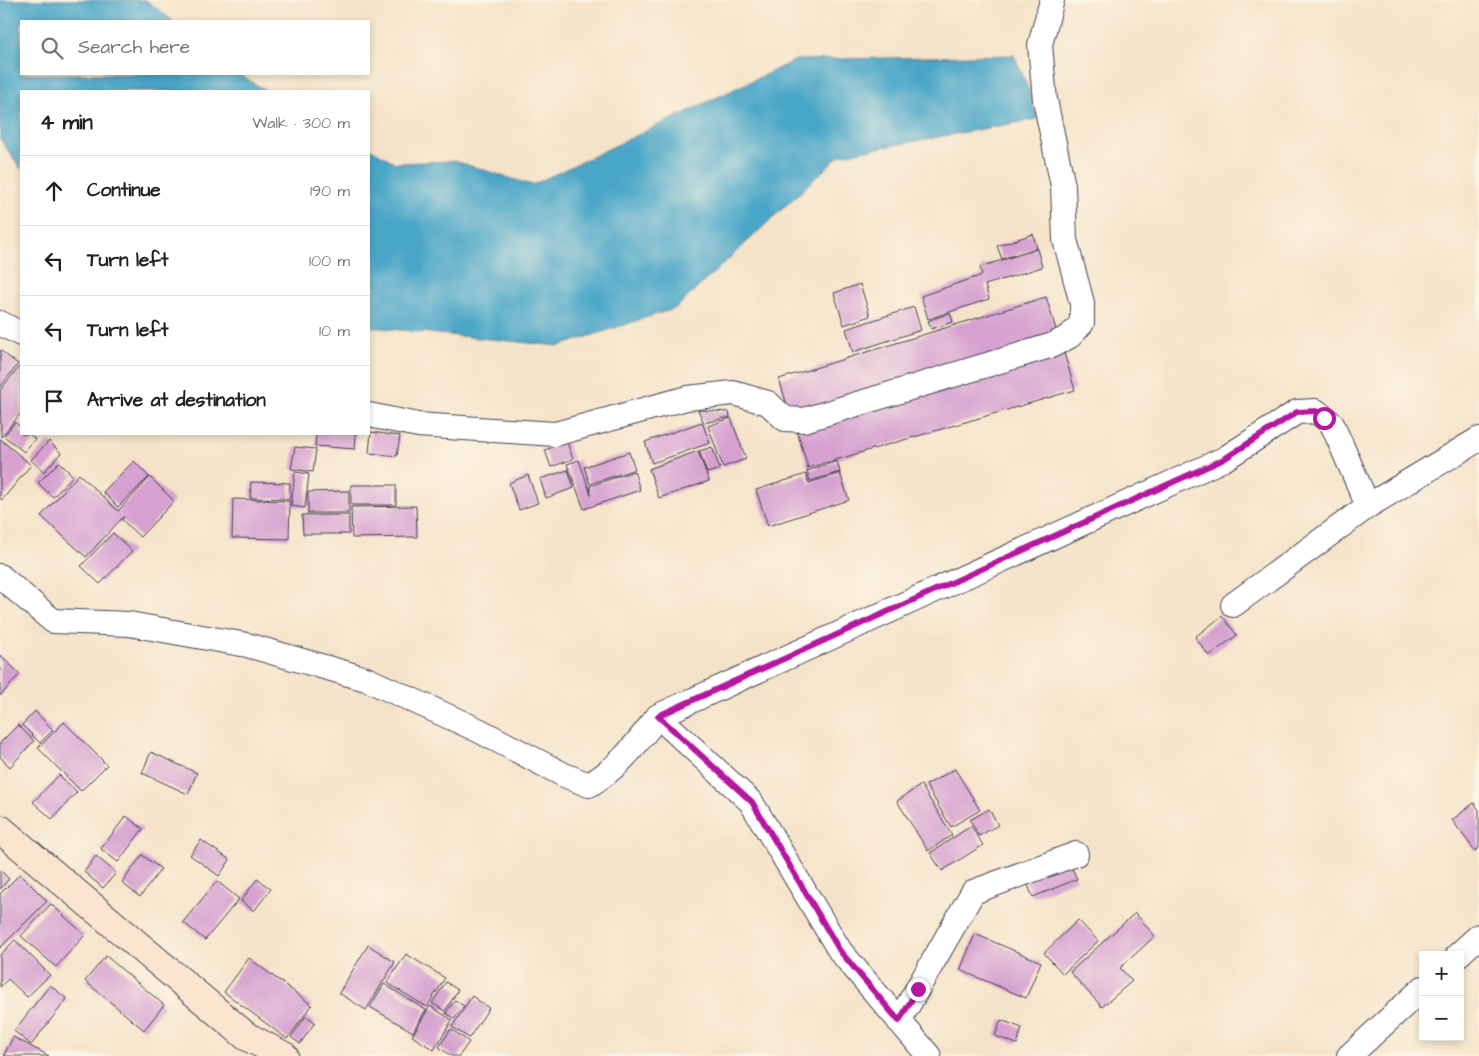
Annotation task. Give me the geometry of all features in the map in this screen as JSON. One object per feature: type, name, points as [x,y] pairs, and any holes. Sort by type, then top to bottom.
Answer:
[{"type":"street","points":[[370,415],[418,425],[555,434],[687,398],[733,393],[768,403],[785,419],[804,420],[1053,345],[1070,336],[1082,323],[1082,303],[1065,240],[1063,186],[1045,100],[1040,45],[1052,0]]},
{"type":"street","points":[[0,323],[20,333]]},
{"type":"street","points":[[0,576],[53,621],[129,624],[247,645],[366,679],[478,730],[564,775],[588,785],[608,774],[620,764],[658,716],[1224,459],[1297,412],[1316,411],[1332,424],[1368,506]]},
{"type":"street","points":[[1233,605],[1368,506],[1479,439]]},
{"type":"street","points":[[658,716],[752,802],[840,951],[929,1056]]},
{"type":"street","points":[[0,829],[246,1036],[284,1056]]},
{"type":"street","points":[[899,1021],[973,892],[1076,854]]},
{"type":"street","points":[[1462,951],[1479,936]]},
{"type":"street","points":[[1349,1056],[1419,992]]},
{"type":"water","points":[[0,0],[146,0],[172,20],[20,20],[20,75],[240,75],[265,90],[20,90],[20,168],[0,139]]},
{"type":"water","points":[[1014,55],[1029,90],[1037,119],[840,155],[676,308],[559,346],[370,327],[370,149],[396,163],[455,161],[532,185],[796,60]]},
{"type":"building","points":[[1033,234],[1037,248],[1002,259],[997,246]]},
{"type":"building","points":[[1037,249],[1042,267],[985,285],[989,299],[928,319],[921,296],[982,275],[980,267]]},
{"type":"building","points":[[860,284],[870,316],[844,325],[834,293]]},
{"type":"building","points":[[1046,297],[1058,336],[791,418],[779,379]]},
{"type":"building","points":[[914,307],[921,330],[853,352],[846,329]]},
{"type":"building","points":[[950,313],[953,322],[931,329],[928,321]]},
{"type":"building","points":[[0,350],[18,364],[0,387]]},
{"type":"building","points":[[1064,353],[1075,390],[808,468],[797,431]]},
{"type":"building","points":[[19,367],[20,414],[1,437],[0,390]]},
{"type":"building","points":[[698,410],[729,412],[730,417],[704,423]]},
{"type":"building","points":[[731,418],[746,459],[723,467],[708,426]]},
{"type":"building","points":[[15,422],[20,427],[20,435],[30,435],[35,439],[24,452],[4,436]]},
{"type":"building","points":[[702,422],[710,443],[652,463],[645,442]]},
{"type":"building","points":[[371,432],[400,436],[397,456],[369,453]]},
{"type":"building","points":[[316,435],[356,435],[355,449],[315,446]]},
{"type":"building","points":[[0,439],[31,465],[2,500],[0,498]]},
{"type":"building","points":[[49,441],[61,453],[44,472],[31,460]]},
{"type":"building","points":[[567,442],[573,459],[551,467],[545,450]]},
{"type":"building","points":[[295,447],[316,449],[313,472],[291,469]]},
{"type":"building","points":[[712,447],[720,469],[707,473],[699,451]]},
{"type":"building","points":[[698,451],[709,481],[659,498],[649,469]]},
{"type":"building","points":[[629,452],[635,469],[590,484],[584,467]]},
{"type":"building","points":[[579,460],[591,495],[590,486],[634,471],[640,490],[584,509],[567,464]]},
{"type":"building","points":[[134,461],[149,477],[118,507],[103,492]]},
{"type":"building","points":[[837,461],[840,472],[810,481],[807,471]]},
{"type":"building","points":[[59,462],[73,476],[53,497],[38,483]]},
{"type":"building","points":[[568,470],[574,488],[546,498],[540,479]]},
{"type":"building","points":[[295,472],[309,474],[305,508],[291,506]]},
{"type":"building","points":[[840,473],[849,500],[768,526],[756,490],[806,474],[809,483]]},
{"type":"building","points":[[79,474],[118,511],[150,477],[174,501],[140,537],[122,520],[124,516],[86,557],[41,516]]},
{"type":"building","points":[[528,475],[538,503],[519,510],[509,483]]},
{"type":"building","points":[[251,482],[290,483],[290,499],[250,498]]},
{"type":"building","points":[[351,485],[396,485],[396,505],[351,505]]},
{"type":"building","points":[[349,491],[349,513],[308,513],[308,492]]},
{"type":"building","points":[[233,499],[290,501],[289,539],[232,538]]},
{"type":"building","points":[[416,506],[417,537],[352,538],[351,507]]},
{"type":"building","points":[[302,515],[349,515],[349,534],[303,534]]},
{"type":"building","points":[[113,533],[132,551],[100,584],[81,566]]},
{"type":"building","points":[[1222,616],[1237,635],[1209,656],[1195,637]]},
{"type":"building","points":[[0,655],[20,674],[0,696]]},
{"type":"building","points":[[35,711],[53,730],[40,743],[22,725]]},
{"type":"building","points":[[64,722],[107,765],[81,791],[38,748]]},
{"type":"building","points":[[18,725],[34,741],[10,767],[0,757],[0,743]]},
{"type":"building","points":[[151,752],[197,773],[188,794],[142,773]]},
{"type":"building","points":[[955,769],[980,810],[951,827],[926,785]]},
{"type":"building","points":[[59,775],[77,792],[52,819],[33,802]]},
{"type":"building","points":[[921,785],[952,835],[928,851],[897,801]]},
{"type":"building","points":[[1474,803],[1479,810],[1479,848],[1475,851],[1452,820]]},
{"type":"building","points":[[989,809],[998,825],[979,836],[970,820]]},
{"type":"building","points":[[126,816],[143,829],[118,862],[101,849]]},
{"type":"building","points":[[971,826],[983,845],[942,871],[930,853]]},
{"type":"building","points":[[201,840],[230,860],[219,876],[190,855]]},
{"type":"building","points":[[142,855],[161,869],[140,897],[122,883]]},
{"type":"building","points":[[96,856],[116,873],[103,888],[84,872]]},
{"type":"building","points":[[1067,857],[1077,879],[1033,897],[1024,876]]},
{"type":"building","points":[[0,870],[9,879],[0,889]]},
{"type":"building","points":[[20,874],[47,901],[0,948],[0,894]]},
{"type":"building","points":[[257,879],[271,889],[254,911],[241,901]]},
{"type":"building","points":[[217,881],[239,899],[205,940],[183,922]]},
{"type":"building","points":[[51,904],[85,935],[56,967],[21,936]]},
{"type":"building","points":[[1135,913],[1155,936],[1120,968],[1132,981],[1102,1007],[1070,972]]},
{"type":"building","points":[[1078,920],[1098,941],[1063,974],[1044,953]]},
{"type":"building","points":[[975,934],[1041,962],[1026,998],[960,970]]},
{"type":"building","points":[[15,940],[50,975],[27,997],[8,979],[0,987],[0,955]]},
{"type":"building","points":[[368,945],[395,962],[366,1010],[339,993]]},
{"type":"building","points":[[406,954],[445,978],[427,1007],[387,983]]},
{"type":"building","points":[[106,956],[164,1005],[144,1030],[85,981]]},
{"type":"building","points":[[249,958],[312,1005],[287,1039],[224,992]]},
{"type":"building","points":[[446,982],[458,990],[445,1011],[432,1003]]},
{"type":"building","points":[[384,984],[426,1010],[413,1032],[370,1007]]},
{"type":"building","points":[[50,985],[67,999],[31,1045],[14,1031]]},
{"type":"building","points":[[472,996],[489,1008],[469,1038],[452,1027]]},
{"type":"building","points":[[455,1000],[464,1006],[454,1019],[446,1013]]},
{"type":"building","points":[[430,1006],[452,1020],[434,1050],[412,1036]]},
{"type":"building","points":[[306,1016],[315,1022],[300,1044],[291,1037]]},
{"type":"building","points":[[1001,1020],[1022,1028],[1017,1044],[995,1036]]},
{"type":"building","points":[[451,1029],[469,1042],[459,1056],[451,1056],[439,1047]]},
{"type":"building","points":[[13,1037],[49,1056],[4,1055]]},
{"type":"route","points":[[918,989],[899,1021],[840,951],[752,802],[658,716],[1224,459],[1297,412],[1316,411],[1324,418]]}]
